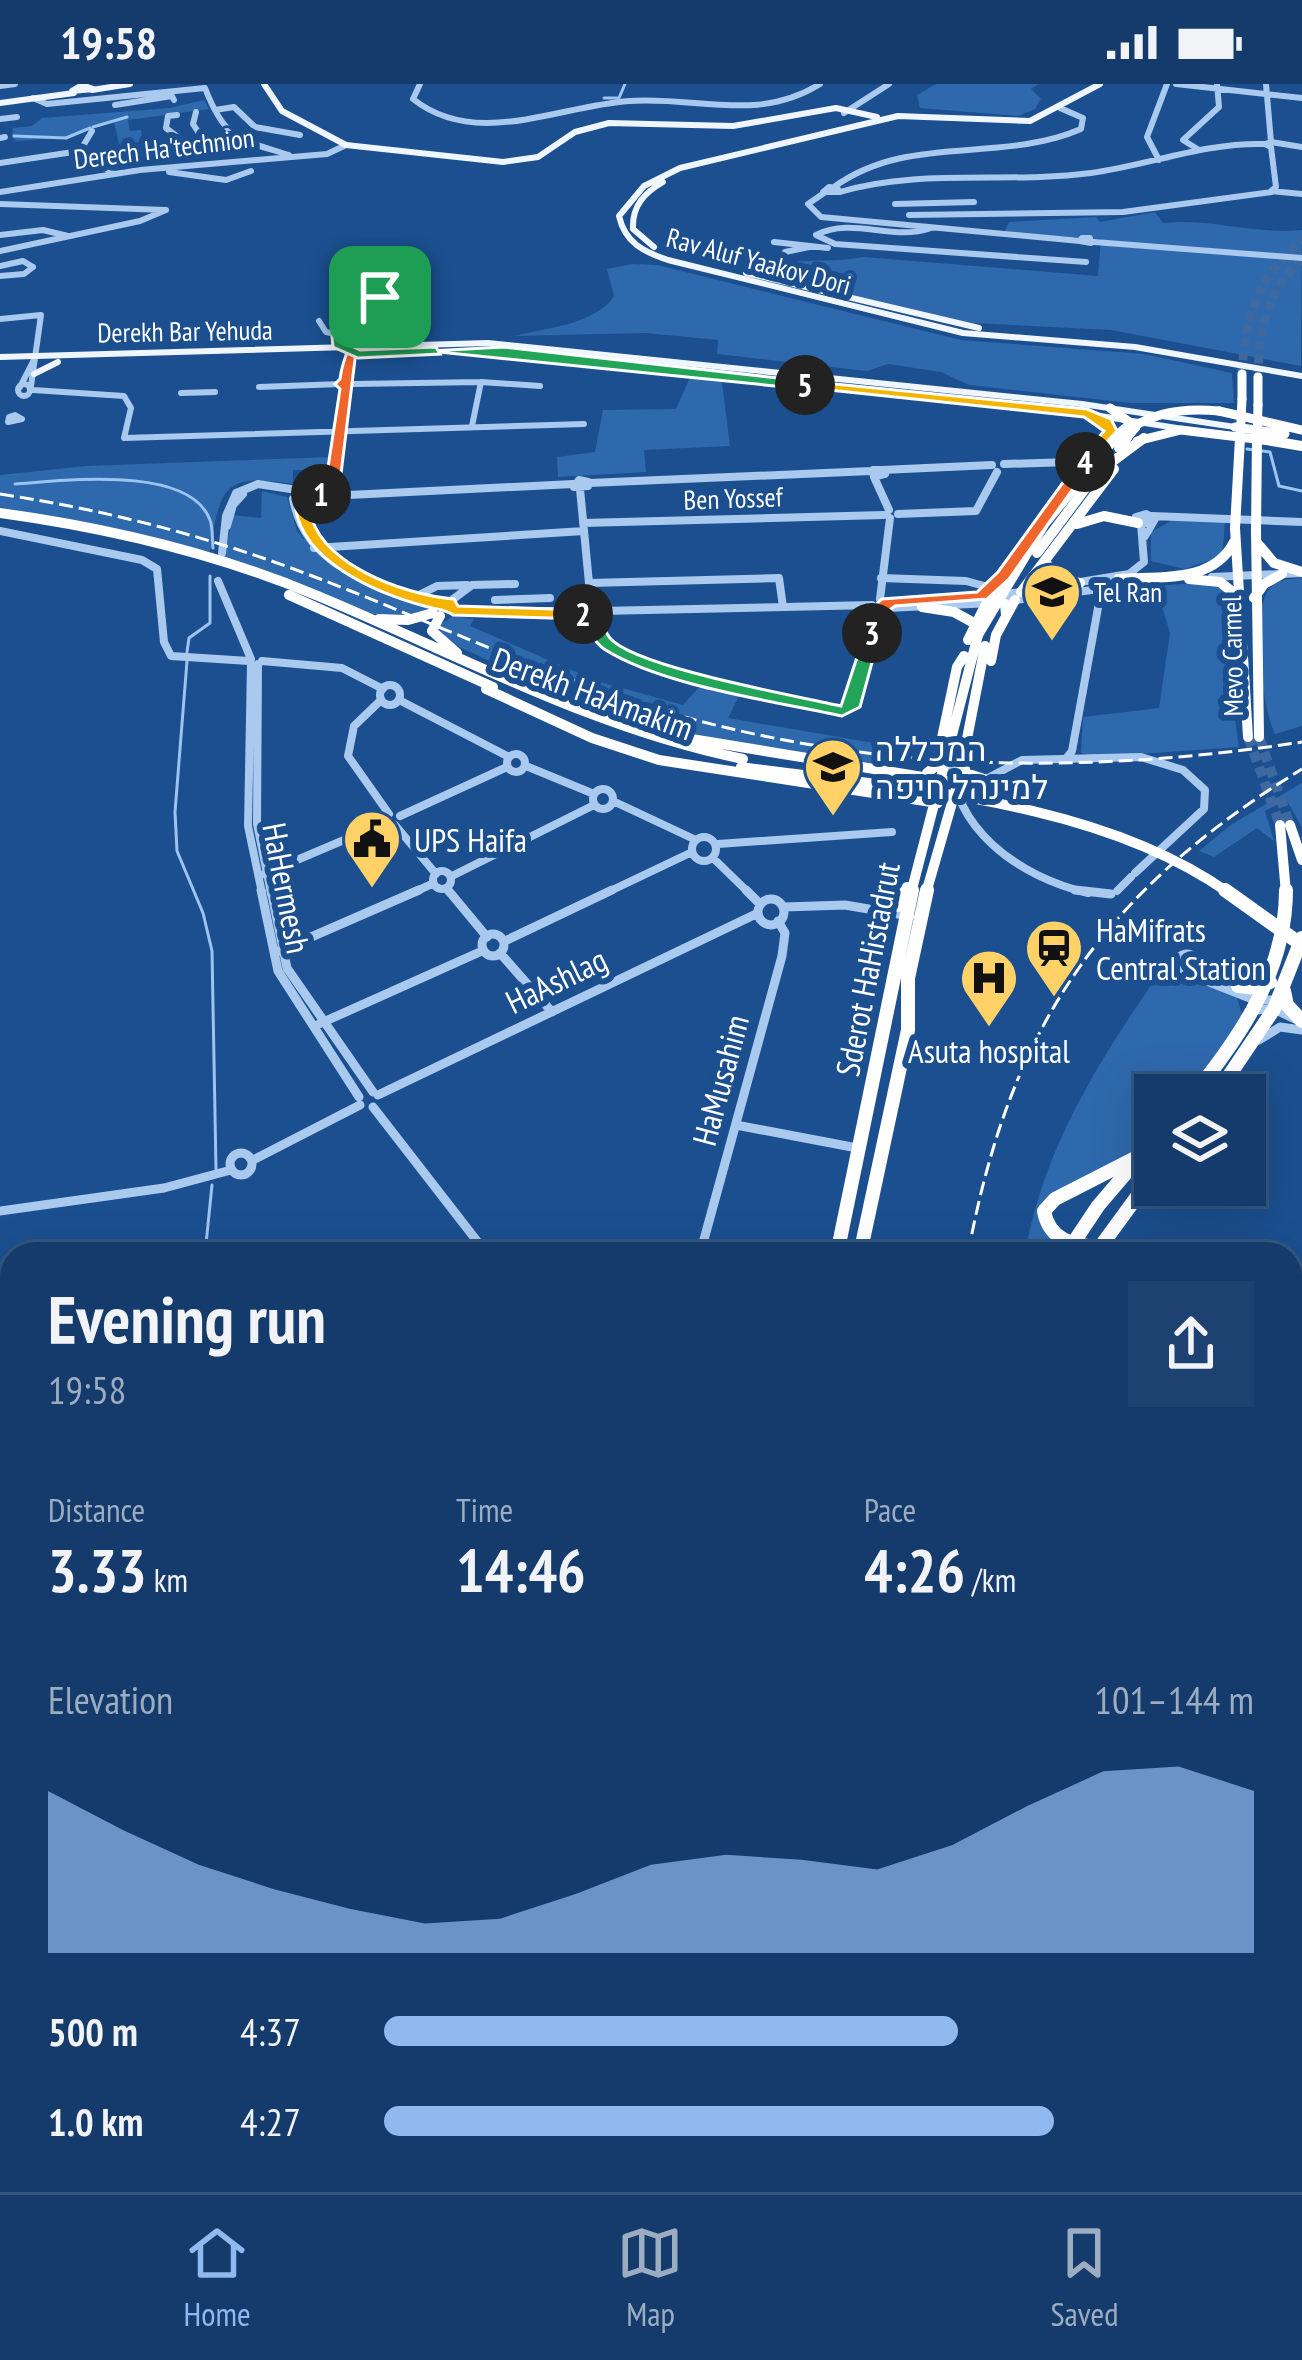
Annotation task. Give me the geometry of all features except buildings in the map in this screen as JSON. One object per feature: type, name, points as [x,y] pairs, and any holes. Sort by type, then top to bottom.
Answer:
[{"type":"highway","name":"Mevo Carmel","points":[[1242,374],[1236,533],[1253,737],[1258,377]]},
{"type":"highway","points":[[902,774],[935,769],[964,656],[1074,501],[1136,432],[1133,422],[1110,408]]},
{"type":"highway","points":[[970,702],[980,631],[1003,590],[1052,517],[1132,424],[1158,413],[1192,408],[1302,433]]},
{"type":"highway","name":"Derekh Bar Yehuda","points":[[1235,427],[1302,433]]},
{"type":"highway","points":[[1106,466],[1158,433],[1186,430],[1302,446]]},
{"type":"highway","points":[[980,631],[998,599],[1045,560],[1137,443]]},
{"type":"highway","points":[[1094,497],[1093,504],[1100,508],[1146,521]]},
{"type":"highway","points":[[1058,542],[1074,501]]},
{"type":"highway","points":[[1072,527],[1104,515],[1146,521]]},
{"type":"highway","name":"Derekh HaAmakim","points":[[0,516],[158,542],[342,607],[520,690],[664,744],[742,763]]},
{"type":"highway","name":"Derekh HaAmakim","points":[[0,516],[150,549],[263,586],[449,670],[637,743],[1095,825],[1205,876],[1302,939]]},
{"type":"highway","points":[[1118,582],[1219,565],[1232,553],[1236,533]]},
{"type":"highway","points":[[1256,536],[1270,560],[1302,573]]},
{"type":"highway","points":[[1045,560],[1053,576],[1082,587]]},
{"type":"highway","points":[[1144,560],[1158,570],[1175,573]]},
{"type":"highway","points":[[1254,598],[1264,584],[1282,574]]},
{"type":"highway","points":[[1189,579],[1220,582],[1240,598]]},
{"type":"highway","points":[[970,702],[998,599]]},
{"type":"highway","points":[[342,607],[387,620],[436,611],[432,631],[448,647],[566,703]]},
{"type":"highway","points":[[922,607],[954,612],[980,631]]},
{"type":"highway","points":[[964,656],[961,683],[970,702]]},
{"type":"highway","points":[[449,670],[553,722],[659,760],[898,799],[945,793]]},
{"type":"highway","points":[[520,690],[694,742],[902,774],[945,793]]},
{"type":"highway","name":"Sderot HaHistadrut","points":[[863,1242],[898,1088],[908,1030],[903,1011],[945,833],[952,749],[970,702]]},
{"type":"highway","name":"Sderot HaHistadrut","points":[[840,1242],[918,861],[963,761],[970,702]]},
{"type":"highway","points":[[963,761],[966,773],[984,779]]},
{"type":"highway","points":[[936,858],[945,793]]},
{"type":"highway","points":[[945,833],[963,814]]},
{"type":"highway","points":[[1232,1074],[1251,1048],[1290,934],[1294,904],[1285,825],[1302,860]]},
{"type":"highway","points":[[883,910],[903,901],[918,861]]},
{"type":"highway","points":[[1210,1074],[1268,1004],[1302,939]]},
{"type":"highway","points":[[1238,989],[1258,988],[1268,1004]]},
{"type":"highway","points":[[1238,989],[1268,1004],[1287,1005],[1302,1024]]},
{"type":"highway","points":[[1062,1242],[1047,1226],[1047,1206],[1134,1159]]},
{"type":"highway","points":[[1074,1242],[1134,1164]]},
{"type":"highway","points":[[1104,1242],[1134,1201]]},
{"type":"main road","points":[[0,102],[106,84]]},
{"type":"main road","points":[[0,102],[81,87],[130,84]]},
{"type":"main road","points":[[261,84],[282,110],[340,148],[519,165],[544,159],[576,135],[602,128],[734,129],[898,116]]},
{"type":"main road","name":"Rav Aluf Yaakov Dori","points":[[857,118],[1012,127],[1068,110],[1105,84]]},
{"type":"main road","name":"Rav Aluf Yaakov Dori","points":[[1068,110],[1014,123],[857,118],[674,176],[637,205],[632,229],[646,243],[668,253],[947,322],[1114,338],[1301,372]]},
{"type":"main road","name":"Rav Aluf Yaakov Dori","points":[[857,118],[850,127],[660,176],[628,200],[619,216],[621,231],[634,245],[678,263],[943,329],[1135,346],[1301,372]]},
{"type":"main road","name":"Derekh Bar Yehuda","points":[[0,360],[488,343],[1110,408],[1235,427]]},
{"type":"main road","name":"Derekh Bar Yehuda","points":[[33,359],[504,351],[1087,413],[1186,430]]},
{"type":"main road","points":[[34,374],[58,362]]},
{"type":"main road","points":[[1087,413],[1106,422],[1109,435]]},
{"type":"main road","points":[[998,599],[1002,578],[1109,435],[1133,422],[1235,427]]},
{"type":"street","points":[[0,86],[15,84]]},
{"type":"street","points":[[420,85],[413,100],[424,110],[482,121],[565,116],[624,101],[760,106],[787,101],[820,84]]},
{"type":"street","points":[[857,118],[889,84]]},
{"type":"street","points":[[1157,161],[1147,137],[1171,84],[1265,90]]},
{"type":"street","points":[[33,98],[47,104],[201,87],[206,89],[217,122],[233,134],[289,155]]},
{"type":"street","points":[[1218,88],[1265,90],[1302,99]]},
{"type":"street","points":[[1199,150],[1184,140],[1219,107],[1218,88]]},
{"type":"street","points":[[1265,90],[1274,190]]},
{"type":"street","points":[[95,100],[100,105],[172,95],[174,100]]},
{"type":"street","points":[[215,110],[234,107],[255,127],[300,135]]},
{"type":"street","points":[[837,189],[895,157],[1066,136],[1084,122],[1068,110]]},
{"type":"street","points":[[196,112],[193,124],[202,138]]},
{"type":"street","points":[[177,115],[169,116],[166,128],[183,141]]},
{"type":"street","points":[[0,119],[17,117]]},
{"type":"street","points":[[80,152],[92,131]]},
{"type":"street","points":[[111,152],[233,134]]},
{"type":"street","points":[[1302,147],[1229,143],[1092,173],[986,184],[879,180],[826,187],[808,204],[821,217],[1081,241],[1086,237],[1094,242],[1263,258],[1302,257]]},
{"type":"street","name":"Derech Ha'technion","points":[[0,198],[15,189],[115,174],[320,154],[340,148]]},
{"type":"street","points":[[0,163],[80,152],[115,174]]},
{"type":"street","points":[[157,168],[226,180],[251,171]]},
{"type":"street","points":[[909,215],[986,213],[1036,219],[1129,212],[1274,190],[1302,194]]},
{"type":"street","points":[[895,204],[975,197],[986,213]]},
{"type":"street","points":[[0,198],[14,204],[169,210],[162,218],[0,250]]},
{"type":"street","points":[[931,228],[914,236],[833,227],[816,235],[825,243],[1087,262]]},
{"type":"street","points":[[0,235],[43,230],[68,236]]},
{"type":"street","points":[[774,242],[908,255],[915,249]]},
{"type":"street","points":[[785,252],[814,245]]},
{"type":"street","points":[[23,261],[30,267],[21,275],[2,270],[23,261]]},
{"type":"street","points":[[350,351],[336,340],[359,318],[356,297],[363,292],[376,300],[421,294]]},
{"type":"street","points":[[309,494],[329,483],[335,467],[350,351],[363,335],[376,300]]},
{"type":"street","points":[[0,319],[40,314],[33,359],[15,416]]},
{"type":"street","points":[[319,321],[326,332],[324,342]]},
{"type":"street","points":[[326,332],[363,335],[383,346]]},
{"type":"street","points":[[308,349],[346,333]]},
{"type":"street","points":[[25,390],[34,374],[33,359]]},
{"type":"street","points":[[472,426],[481,382]]},
{"type":"street","points":[[259,387],[481,382],[540,386]]},
{"type":"street","points":[[25,390],[124,396],[131,407],[124,437],[584,424]]},
{"type":"street","points":[[182,393],[215,392]]},
{"type":"street","points":[[222,553],[233,505],[242,494],[266,489],[309,494],[878,476],[1071,462],[1090,456]]},
{"type":"street","points":[[998,468],[1054,466],[1065,470]]},
{"type":"street","points":[[335,467],[309,494],[297,527],[338,567],[436,611],[451,607],[596,613],[998,599]]},
{"type":"street","name":"Ben Yossef","points":[[339,545],[584,527],[976,511],[998,468]]},
{"type":"street","points":[[581,486],[591,604],[604,643],[702,679],[847,710],[856,695],[881,605],[890,514],[878,476]]},
{"type":"street","points":[[1102,588],[1140,568],[1146,521],[1302,522]]},
{"type":"street","points":[[0,531],[142,560],[157,569],[165,646],[171,656],[341,668],[360,673],[383,689],[401,691],[399,700]]},
{"type":"street","points":[[316,544],[339,545]]},
{"type":"street","points":[[316,544],[362,576]]},
{"type":"street","points":[[326,550],[339,545]]},
{"type":"street","points":[[881,605],[922,607],[1118,582],[1302,573]]},
{"type":"street","points":[[1082,587],[1102,588],[1141,576]]},
{"type":"street","points":[[589,583],[779,578],[783,607]]},
{"type":"street","points":[[881,578],[966,581],[998,599]]},
{"type":"street","points":[[218,581],[255,661]]},
{"type":"street","points":[[1103,599],[1118,582]]},
{"type":"street","points":[[451,607],[472,585]]},
{"type":"street","points":[[421,594],[437,586],[511,585],[500,600],[550,598]]},
{"type":"street","points":[[1082,587],[1103,599]]},
{"type":"street","points":[[1065,760],[1073,748],[1102,588]]},
{"type":"street","points":[[580,611],[591,604]]},
{"type":"street","name":"HaHermesh","points":[[255,661],[248,826],[288,991],[376,1094]]},
{"type":"street","points":[[380,701],[378,694],[383,689]]},
{"type":"street","points":[[615,802],[605,807],[526,766],[517,770],[399,700],[380,701],[354,726],[348,756],[434,879],[487,937],[505,941],[690,853],[696,840]]},
{"type":"street","points":[[1073,748],[1094,760]]},
{"type":"street","points":[[1018,760],[1094,760],[1162,761],[1191,775],[1205,790],[1201,812],[1114,892],[1085,894],[1020,863],[945,793],[1018,760]]},
{"type":"street","points":[[263,875],[392,820],[508,762]]},
{"type":"street","points":[[278,952],[434,879],[452,877],[611,793],[615,802],[696,840],[718,844],[892,832]]},
{"type":"street","points":[[713,858],[718,844]]},
{"type":"street","points":[[690,853],[700,859],[713,858]]},
{"type":"street","points":[[713,858],[765,922],[778,921],[786,914],[784,907]]},
{"type":"street","points":[[446,888],[452,877]]},
{"type":"street","points":[[758,909],[773,901],[784,907],[883,910],[908,915],[920,928]]},
{"type":"street","name":"HaAshlag","points":[[0,1210],[164,1188],[231,1170],[236,1156],[253,1160],[360,1101],[758,909]]},
{"type":"street","name":"HaMusahim","points":[[703,1242],[782,956],[785,933],[778,921]]},
{"type":"street","points":[[482,951],[479,945],[487,937]]},
{"type":"street","points":[[500,953],[505,941]]},
{"type":"street","points":[[318,1025],[482,951],[500,953],[552,1012]]},
{"type":"street","points":[[1238,989],[1174,967],[1176,958],[1191,956],[1302,1024]]},
{"type":"street","points":[[1190,974],[1199,971],[1200,964]]},
{"type":"street","points":[[1251,1048],[1273,1029],[1302,1024]]},
{"type":"street","name":"HaHermesh","points":[[318,1025],[360,1101]]},
{"type":"street","points":[[373,1107],[376,1094]]},
{"type":"street","points":[[360,1101],[373,1107],[478,1242]]},
{"type":"street","points":[[736,1125],[852,1147]]},
{"type":"shaded area","points":[[936,84],[1039,84],[1031,89],[1041,99],[1035,109],[1018,116],[920,108],[917,95]]},
{"type":"shaded area","points":[[204,100],[209,109],[128,120],[130,131],[141,130],[143,142],[119,144],[114,121],[73,136],[9,142],[17,140],[12,138],[13,128],[32,126],[42,118],[170,108]]},
{"type":"shaded area","points":[[1155,212],[1163,223],[1302,230],[1301,366],[1111,330],[972,323],[848,297],[753,270],[781,263],[864,257],[1098,276],[1101,239],[1004,233],[1009,222],[1096,217],[1100,222]]},
{"type":"shaded area","points":[[657,265],[961,340],[1144,354],[1232,373],[1234,403],[1130,403],[969,385],[941,372],[888,364],[867,371],[717,354],[718,340],[646,333],[514,336],[595,313],[614,296],[607,269]]},
{"type":"shaded area","points":[[692,373],[715,376],[722,382],[730,446],[644,450],[646,472],[558,477],[557,457],[595,452],[603,410],[676,409]]},
{"type":"shaded area","points":[[331,457],[331,470],[293,470],[293,484],[251,481],[229,490],[217,513],[210,552],[0,507],[0,475],[86,466]]},
{"type":"shaded area","points":[[262,491],[287,497],[297,531],[325,561],[426,604],[430,614],[370,614],[223,561],[233,515],[261,518]]},
{"type":"shaded area","points":[[1171,521],[1225,522],[1222,556],[1184,569],[1151,561],[1151,532]]},
{"type":"shaded area","points":[[1302,578],[1302,726],[1275,734],[1260,662],[1260,620],[1268,591],[1275,584]]},
{"type":"shaded area","points":[[1206,582],[1225,591],[1230,599],[1239,747],[1097,757],[1081,753],[1083,717],[1159,708],[1170,633],[1156,586]]},
{"type":"shaded area","points":[[453,616],[474,619],[470,626],[597,681],[683,705],[701,685],[739,696],[728,718],[885,745],[871,766],[719,739],[607,710],[444,640],[437,627]]},
{"type":"shaded area","points":[[1302,783],[1302,827],[1286,799],[1265,811],[1274,841],[1257,828],[1214,857],[1199,851],[1232,824]]},
{"type":"shaded area","points":[[1168,961],[1190,978],[1237,998],[1243,1017],[1201,1074],[1134,1074],[1134,1153],[1044,1204],[1063,1242],[1028,1242],[1046,1174],[1100,1064]]},
{"type":"waterway","points":[[604,98],[619,98],[625,84]]},
{"type":"waterway","points":[[93,127],[127,117]]},
{"type":"waterway","points":[[14,136],[66,138],[90,128]]},
{"type":"waterway","points":[[1247,449],[1270,452],[1279,486],[1302,491]]},
{"type":"waterway","points":[[15,484],[122,480],[177,490],[198,502],[210,520],[213,548]]},
{"type":"waterway","points":[[187,652],[189,638],[210,623],[210,576]]},
{"type":"waterway","points":[[187,661],[175,812],[177,851],[203,913],[212,951],[216,1169]]},
{"type":"waterway","points":[[206,1242],[212,1185]]},
{"type":"tunnel","points":[[1242,374],[1256,300],[1274,269],[1302,241]]},
{"type":"tunnel","points":[[1258,377],[1267,313],[1280,285],[1302,259]]},
{"type":"tunnel","points":[[1248,737],[1280,825]]},
{"type":"tunnel","points":[[1259,737],[1290,825]]},
{"type":"railway","points":[[0,494],[117,516],[232,548],[586,685],[758,735],[912,758],[990,762],[1146,759],[1302,742]]},
{"type":"railway","points":[[971,1242],[986,1172],[1010,1099],[1040,1032],[1076,971],[1120,916],[1172,864],[1302,769]]},
{"type":"place","name":"Tel Ran","points":[[1052,643]]},
{"type":"place","name":"המכללה למינהל חיפה","points":[[833,818]]},
{"type":"place","name":"UPS Haifa","points":[[372,890]]},
{"type":"place","name":"HaMifrats Central Station","points":[[1054,999]]},
{"type":"place","name":"Asuta hospital","points":[[989,1029]]},
{"type":"route","points":[[380,297],[368,307],[365,332],[350,351],[346,381],[341,384],[347,387],[332,490],[301,504],[303,522],[331,556],[362,576],[434,604],[448,603],[453,610],[580,611],[592,616],[604,643],[634,657],[702,679],[838,711],[852,707],[879,609],[887,608],[887,602],[981,596],[1004,575],[1076,472],[1110,433],[1101,419],[1062,410],[504,351],[358,354],[351,352],[350,351],[342,347],[338,344],[336,340],[358,322],[357,295],[371,292],[380,297]]}]
